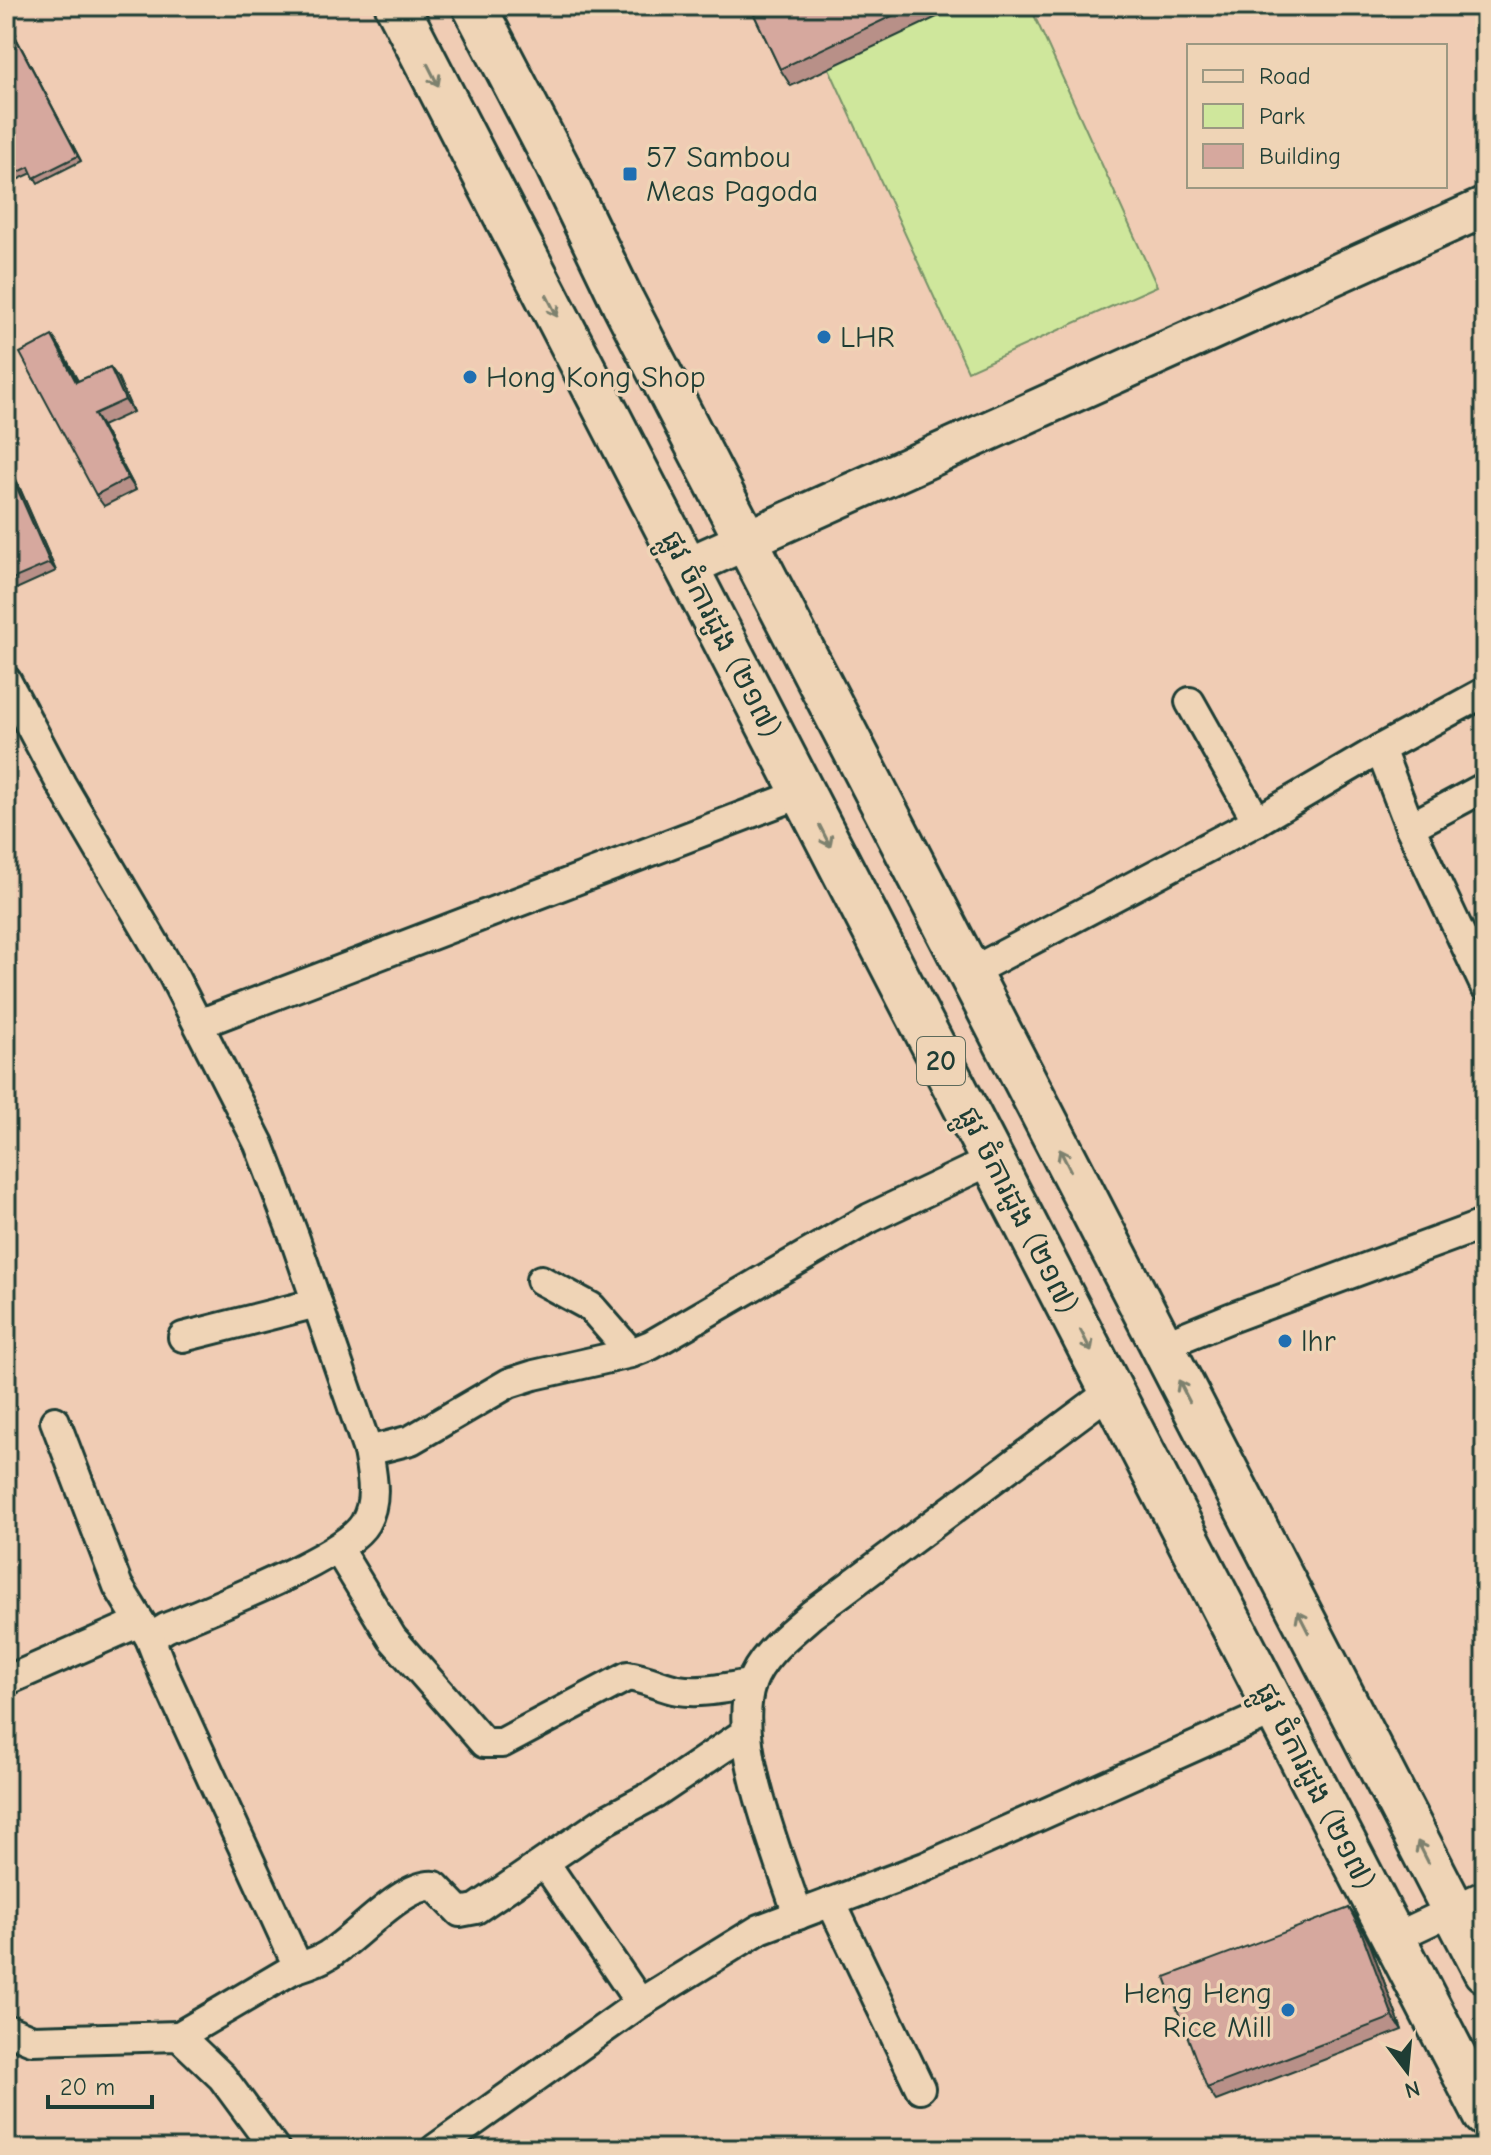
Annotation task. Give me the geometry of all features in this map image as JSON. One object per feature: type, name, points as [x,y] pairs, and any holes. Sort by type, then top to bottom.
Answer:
[{"type":"main road","name":"ផ្លូវ ចំការដូង (២១៧)","points":[[397,6],[1485,2115]]},
{"type":"main road","name":"20","points":[[474,6],[1161,1346],[1469,1902],[1485,1971]]},
{"type":"street","points":[[687,567],[1485,207]]},
{"type":"street","points":[[6,680],[61,784],[199,1024],[259,1144],[317,1303],[373,1472],[373,1495],[365,1523],[338,1549],[166,1628],[145,1630],[6,1681]]},
{"type":"street","points":[[969,973],[1257,821],[1485,692]]},
{"type":"street","points":[[1190,702],[1257,821]]},
{"type":"street","points":[[1380,749],[1410,827],[1485,986]]},
{"type":"street","points":[[1410,827],[1485,787]]},
{"type":"street","points":[[199,1024],[803,793]]},
{"type":"street","points":[[368,1451],[411,1440],[509,1383],[631,1353],[682,1329],[870,1218],[992,1160]]},
{"type":"street","points":[[1161,1346],[1485,1224]]},
{"type":"street","points":[[541,1280],[591,1307],[631,1353]]},
{"type":"street","points":[[183,1337],[317,1303]]},
{"type":"street","points":[[798,1915],[763,1809],[745,1733],[751,1684],[767,1656],[811,1615],[1111,1391]]},
{"type":"street","points":[[55,1421],[118,1586],[145,1630],[294,1958],[296,1964],[293,1969]]},
{"type":"street","points":[[338,1549],[392,1638],[484,1743],[502,1743],[628,1676],[648,1679],[677,1690],[704,1691],[751,1684]]},
{"type":"street","points":[[435,2149],[640,2003],[760,1929],[925,1867],[1276,1710]]},
{"type":"street","points":[[6,2029],[32,2040],[179,2036],[293,1969],[328,1955],[418,1888],[435,1886],[453,1907],[460,1912],[469,1912],[606,1820],[655,1794],[745,1733]]},
{"type":"street","points":[[545,1863],[640,2003]]},
{"type":"street","points":[[831,1902],[920,2088]]},
{"type":"street","points":[[1394,1938],[1469,1902]]},
{"type":"street","points":[[179,2036],[222,2077],[275,2149]]},
{"type":"green space","points":[[926,6],[1030,6],[1157,286],[968,371],[822,53]]},
{"type":"building","points":[[750,6],[913,6],[780,69]]},
{"type":"building","points":[[6,15],[78,156],[34,178],[29,167],[6,178]]},
{"type":"building","points":[[52,336],[76,382],[110,367],[125,400],[94,414],[128,478],[96,495],[20,353]]},
{"type":"building","points":[[6,463],[50,563],[8,581],[6,577]]},
{"type":"building","name":"Heng Heng Rice Mill","points":[[1349,1908],[1361,1931],[1393,2017],[1207,2088],[1165,1977]]},
{"type":"place","name":"57 Sambou Meas Pagoda","points":[[630,174]]},
{"type":"place","name":"LHR","points":[[824,337]]},
{"type":"place","name":"Hong Kong Shop","points":[[470,377]]},
{"type":"place","name":"lhr","points":[[1285,1341]]},
{"type":"place","name":"Heng Heng Rice Mill","points":[[1288,2010]]}]
